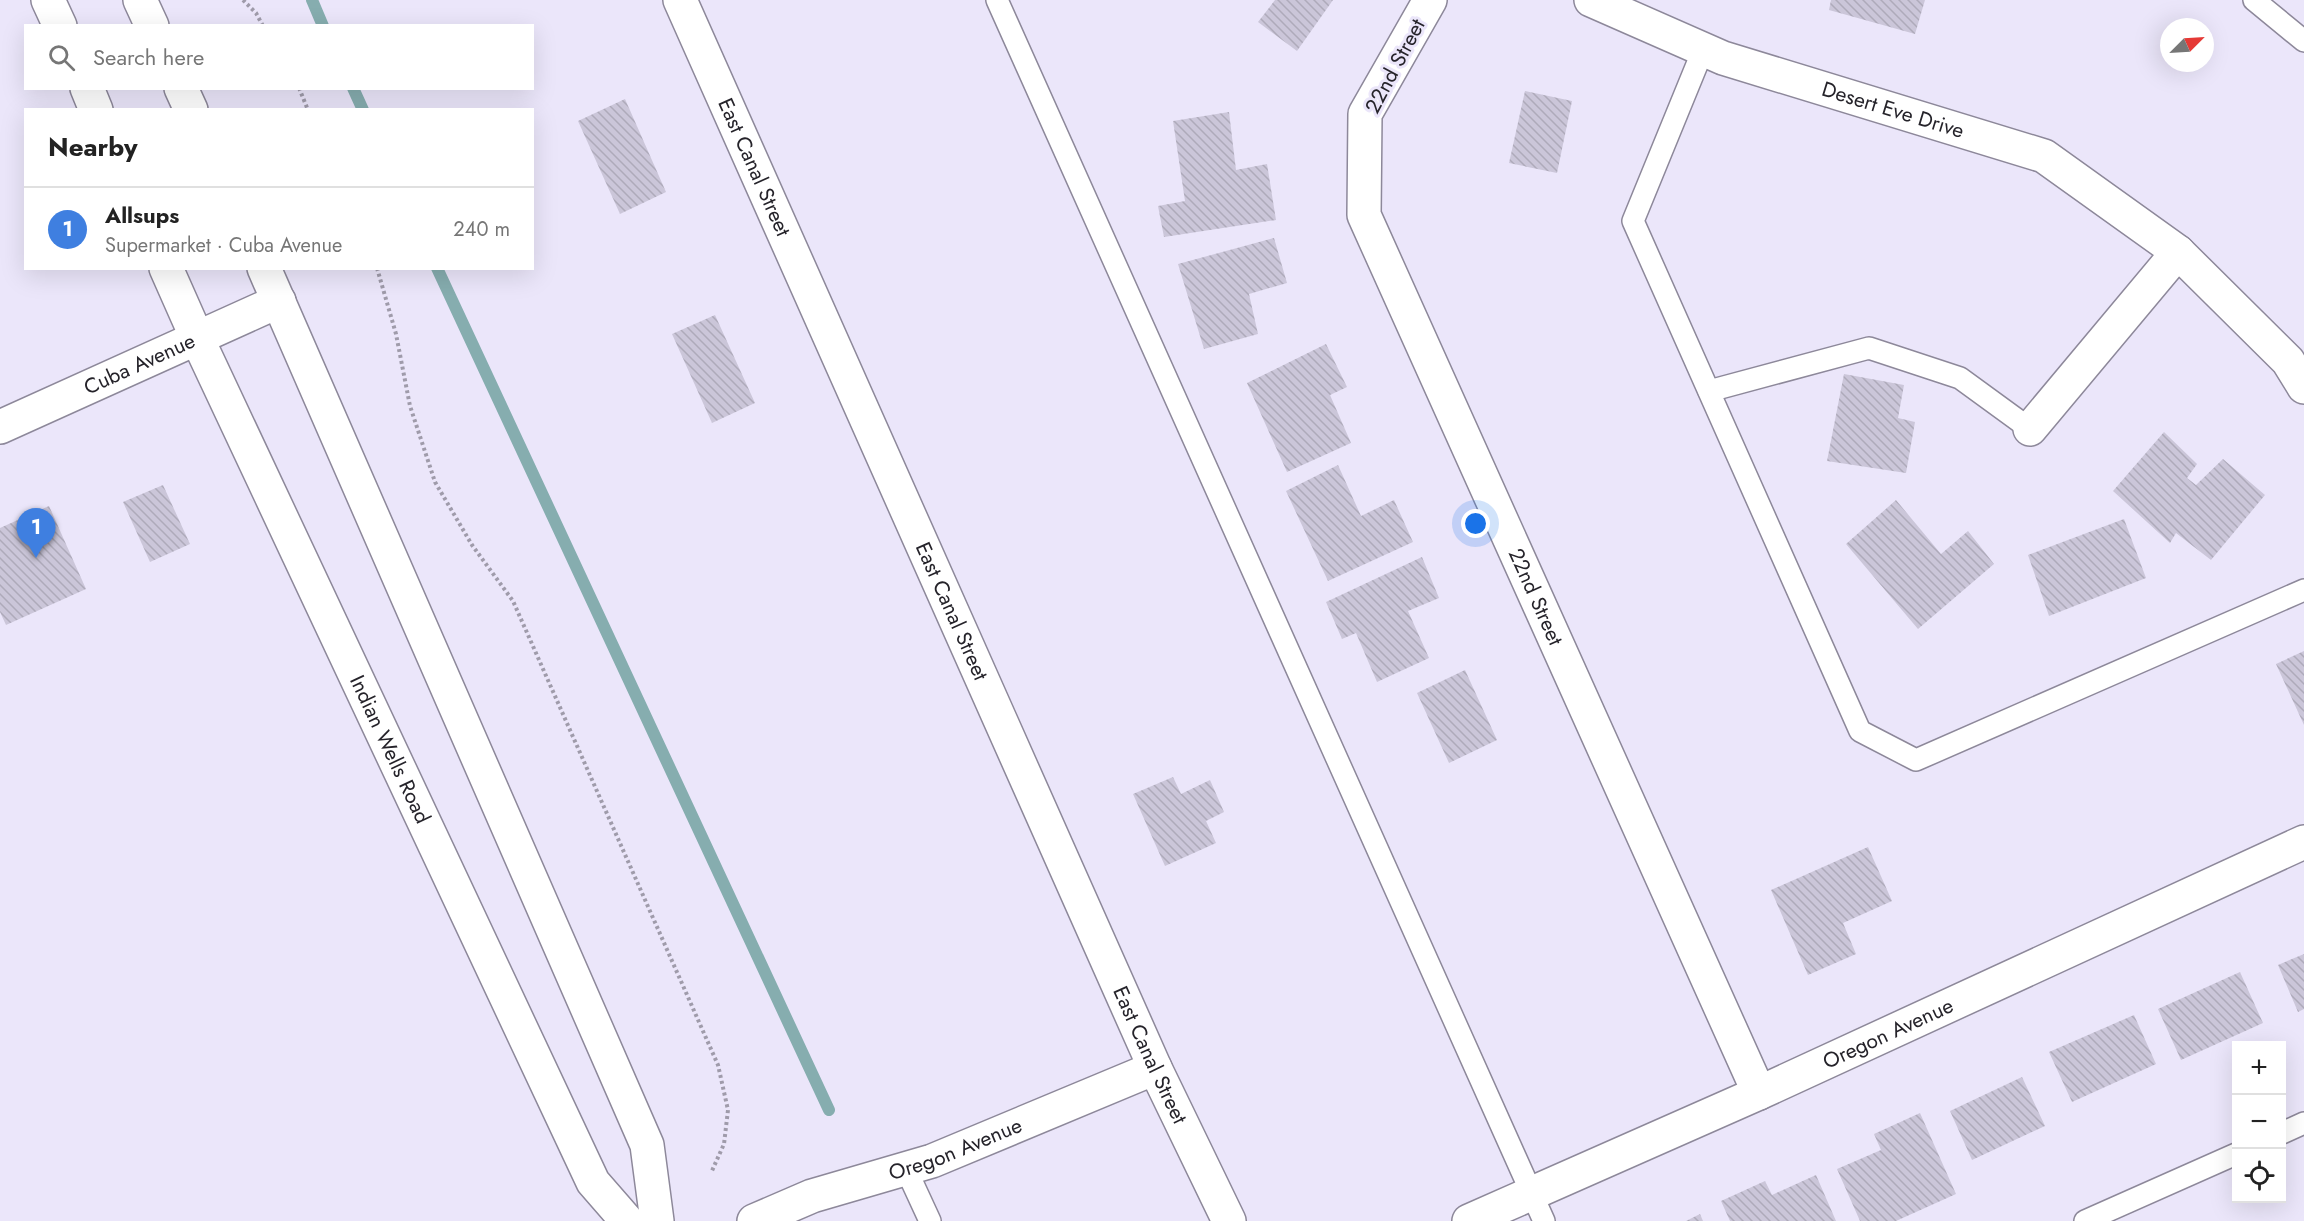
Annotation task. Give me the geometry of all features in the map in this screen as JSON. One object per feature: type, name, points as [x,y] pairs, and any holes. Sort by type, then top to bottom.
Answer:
[{"type":"street","points":[[48,0],[59,24]]},
{"type":"street","points":[[140,0],[151,24]]},
{"type":"street","name":"East Canal Street","points":[[680,0],[1155,1068],[1229,1221]]},
{"type":"street","name":"22nd Street","points":[[1430,0],[1365,114],[1364,215],[1759,1093]]},
{"type":"street","name":"Desert Eve Drive","points":[[1591,0],[1723,58],[2044,156],[2178,252],[2288,361],[2304,387]]},
{"type":"street","points":[[88,90],[95,108]]},
{"type":"street","points":[[182,90],[190,108]]},
{"type":"street","points":[[2030,429],[2178,252]]},
{"type":"street","name":"Indian Wells Road","points":[[167,270],[593,1182],[627,1221]]},
{"type":"street","points":[[265,270],[646,1144],[657,1221]]},
{"type":"street","name":"Cuba Avenue","points":[[0,427],[279,301]]},
{"type":"street","name":"Oregon Avenue","points":[[1469,1221],[1538,1207],[1759,1093],[2304,842]]},
{"type":"street","name":"Oregon Avenue","points":[[754,1221],[812,1196],[932,1161],[1155,1068]]},
{"type":"lane","points":[[997,0],[1538,1207]]},
{"type":"lane","points":[[2254,0],[2304,41]]},
{"type":"lane","points":[[1703,50],[1633,221],[1860,731],[1916,760],[2304,590]]},
{"type":"lane","points":[[1709,391],[1869,348],[1960,378],[2030,429]]},
{"type":"lane","points":[[2286,1132],[2304,1124]]},
{"type":"lane","points":[[2085,1221],[2232,1156]]},
{"type":"lane","points":[[906,1169],[930,1221]]},
{"type":"path","points":[[243,0],[256,13],[262,24]]},
{"type":"path","points":[[299,90],[307,108]]},
{"type":"path","points":[[378,270],[396,334],[410,406],[435,482],[472,545],[513,601],[718,1065],[728,1110],[724,1144],[711,1173]]},
{"type":"building","points":[[1275,0],[1333,0],[1297,51],[1258,22]]},
{"type":"building","points":[[1831,0],[1925,0],[1915,34],[1829,10]]},
{"type":"building","points":[[1525,91],[1572,101],[1557,173],[1509,163]]},
{"type":"building","points":[[625,99],[666,192],[620,214],[578,121]]},
{"type":"building","points":[[1229,112],[1236,170],[1267,164],[1276,220],[1164,237],[1158,206],[1185,201],[1173,121]]},
{"type":"building","points":[[1274,238],[1287,283],[1249,294],[1258,334],[1204,349],[1178,264]]},
{"type":"building","points":[[715,315],[755,403],[712,423],[672,334]]},
{"type":"building","points":[[1326,344],[1347,387],[1330,395],[1351,443],[1287,472],[1247,383]]},
{"type":"building","points":[[1844,374],[1904,385],[1898,418],[1915,422],[1906,473],[1827,461]]},
{"type":"building","points":[[2164,432],[2197,464],[2187,478],[2196,485],[2223,459],[2265,495],[2211,560],[2176,533],[2170,543],[2113,491]]},
{"type":"building","points":[[1338,465],[1361,516],[1394,500],[1413,542],[1328,581],[1286,491]]},
{"type":"building","points":[[163,485],[190,544],[150,562],[123,502]]},
{"type":"building","points":[[1896,500],[1941,554],[1968,531],[1994,564],[1918,629],[1846,544]]},
{"type":"building","points":[[49,506],[86,589],[6,625],[0,612],[0,528]]},
{"type":"building","points":[[2124,519],[2146,578],[2049,616],[2028,555]]},
{"type":"building","points":[[1422,557],[1439,598],[1408,611],[1429,658],[1377,682],[1356,633],[1342,639],[1326,602]]},
{"type":"building","points":[[2304,651],[2304,725],[2276,664]]},
{"type":"building","points":[[1465,670],[1497,740],[1449,763],[1417,693]]},
{"type":"building","points":[[1173,777],[1181,794],[1210,780],[1224,812],[1206,821],[1216,843],[1165,866],[1133,794]]},
{"type":"building","points":[[1868,847],[1892,901],[1843,923],[1856,954],[1808,975],[1771,890]]},
{"type":"building","points":[[2304,954],[2304,1009],[2298,1012],[2278,965]]},
{"type":"building","points":[[2240,972],[2263,1023],[2181,1060],[2158,1009]]},
{"type":"building","points":[[2134,1015],[2156,1064],[2072,1102],[2049,1052]]},
{"type":"building","points":[[2022,1077],[2045,1126],[1972,1160],[1950,1111]]},
{"type":"building","points":[[1920,1113],[1956,1194],[1896,1221],[1860,1221],[1837,1169],[1881,1150],[1874,1134]]},
{"type":"building","points":[[1816,1175],[1836,1221],[1730,1221],[1721,1201],[1765,1181],[1772,1195]]},
{"type":"building","points":[[1700,1214],[1703,1221],[1686,1221]]},
{"type":"waterway","points":[[312,0],[322,24]]},
{"type":"waterway","points":[[354,90],[362,108]]},
{"type":"waterway","points":[[438,270],[829,1110]]},
{"type":"place","name":"Allsups","points":[[36,558]]}]
